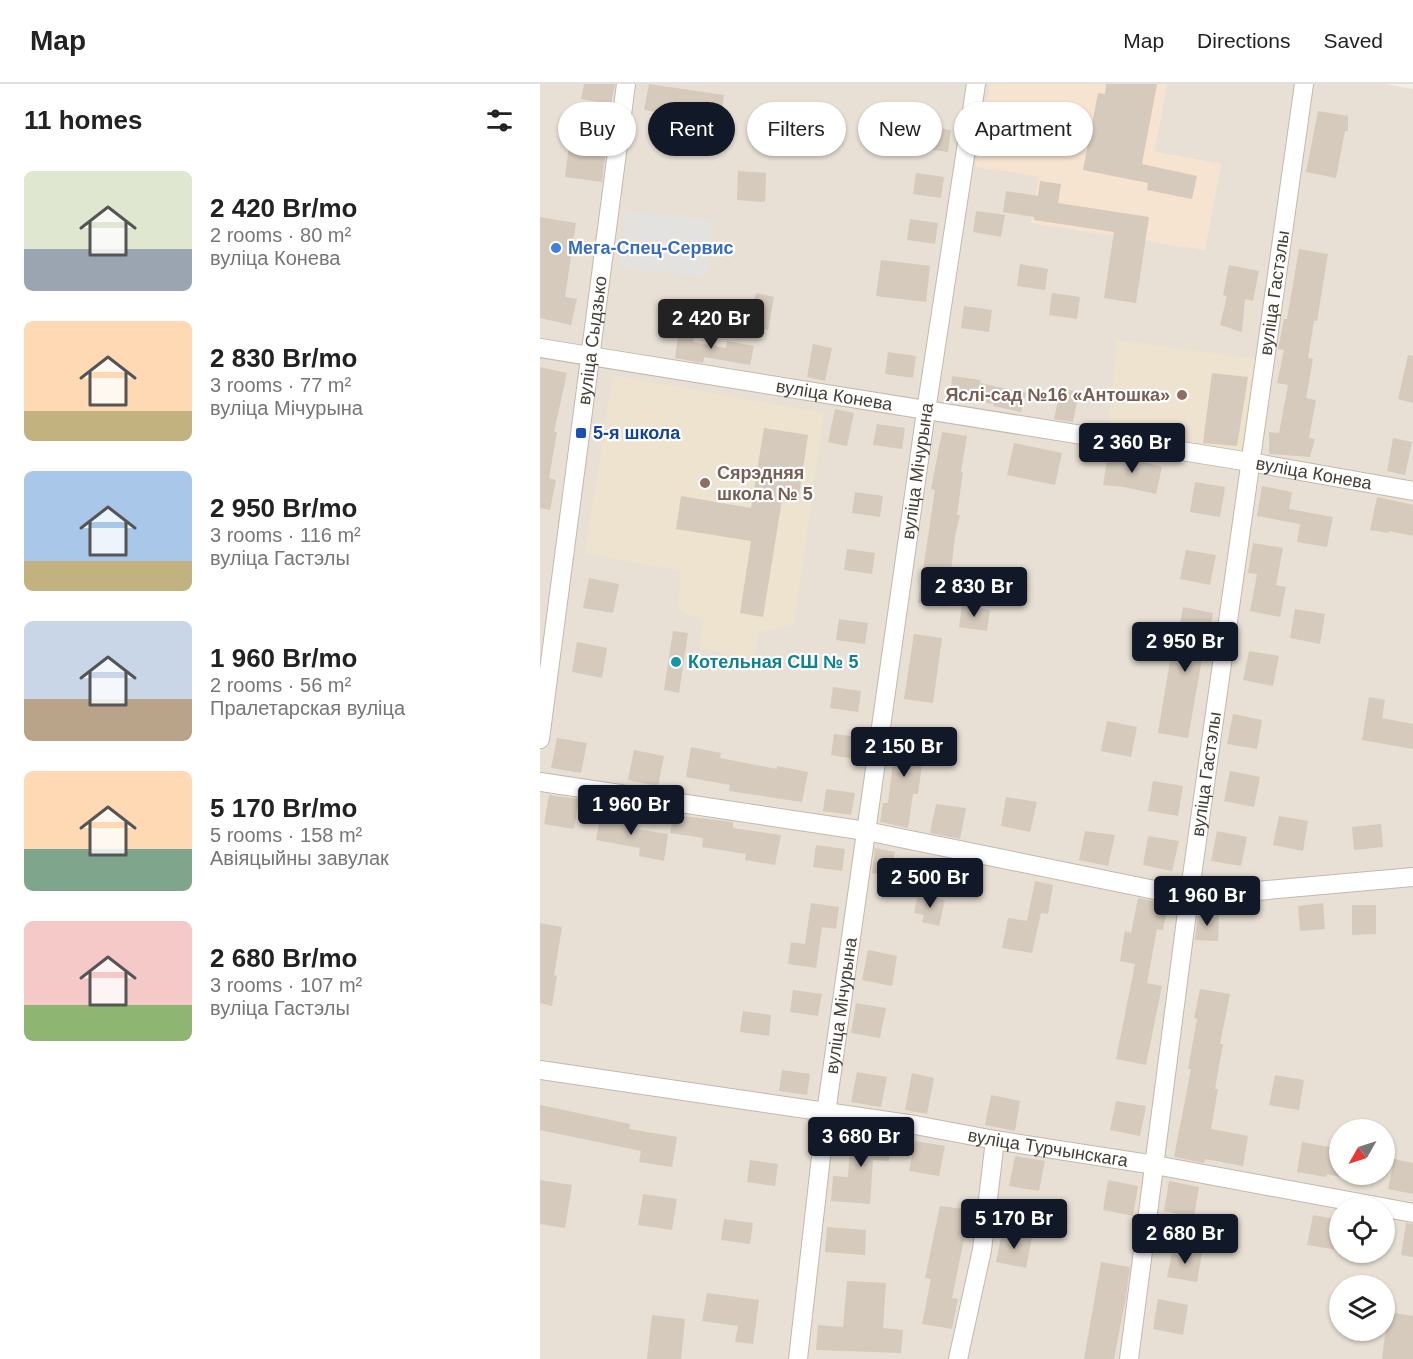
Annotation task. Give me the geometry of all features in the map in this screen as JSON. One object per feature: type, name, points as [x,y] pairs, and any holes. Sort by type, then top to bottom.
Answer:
[{"type":"street","name":"вуліца Сыдзько","points":[[540,739],[626,84]]},
{"type":"street","name":"вуліца Мічурына","points":[[798,1359],[826,1113],[926,411],[976,84]]},
{"type":"street","name":"вуліца Гастэлы","points":[[1129,1359],[1189,897],[1304,84]]},
{"type":"street","name":"вуліца Конева","points":[[540,348],[1250,462],[1413,491]]},
{"type":"street","points":[[540,782],[866,831],[1189,897],[1413,877]]},
{"type":"street","name":"вуліца Турчынскага","points":[[540,1070],[915,1125],[1413,1213]]},
{"type":"street","points":[[958,1359],[982,1250],[995,1140]]},
{"type":"shaded area","points":[[540,84],[990,84],[987,102],[954,102],[954,156],[978,156],[976,166],[1039,176],[1204,250],[1221,164],[1154,152],[1167,84],[1386,84],[1413,89],[1413,1359],[540,1359]]},
{"type":"shaded area","points":[[990,84],[1167,84],[1154,152],[1221,164],[1205,250],[1030,223],[1039,176],[976,167],[978,156],[1093,156],[1093,102],[987,102]]},
{"type":"shaded area","points":[[626,211],[713,221],[707,277],[620,268]]},
{"type":"shaded area","name":"Яслі-сад №16 «Антошка»","points":[[1117,340],[1256,359],[1244,452],[1108,432]]},
{"type":"shaded area","name":"Сярэдняя школа № 5","points":[[613,375],[824,413],[794,625],[759,632],[754,660],[700,648],[703,621],[678,610],[681,571],[585,553]]},
{"type":"building","points":[[584,84],[615,84],[611,102],[581,99]]},
{"type":"building","points":[[649,84],[724,95],[723,102],[648,102],[648,111],[644,110]]},
{"type":"building","points":[[1106,84],[1157,84],[1142,164],[1197,176],[1192,199],[1147,190],[1148,183],[1083,170],[1086,156],[1093,156],[1093,119],[1098,93],[1105,94]]},
{"type":"building","points":[[1318,111],[1348,116],[1348,131],[1345,131],[1336,178],[1306,172]]},
{"type":"building","points":[[942,129],[951,130],[948,152],[942,151]]},
{"type":"building","points":[[568,156],[605,157],[602,182],[565,177]]},
{"type":"building","points":[[738,171],[766,173],[765,202],[737,200]]},
{"type":"building","points":[[916,173],[944,177],[941,198],[913,194]]},
{"type":"building","points":[[1040,181],[1061,184],[1058,203],[1149,217],[1136,303],[1104,298],[1114,232],[1034,220],[1034,217],[1003,212],[1006,191],[1038,196]]},
{"type":"building","points":[[976,211],[1005,215],[1001,237],[973,232]]},
{"type":"building","points":[[540,217],[576,223],[565,297],[577,299],[571,325],[540,318]]},
{"type":"building","points":[[910,219],[938,223],[935,244],[907,240]]},
{"type":"building","points":[[1299,249],[1328,254],[1317,321],[1314,321],[1308,358],[1313,359],[1306,398],[1316,400],[1309,438],[1315,439],[1310,457],[1269,454],[1269,432],[1279,433],[1288,385],[1277,383],[1284,350],[1278,349],[1284,319],[1287,319]]},
{"type":"building","points":[[881,260],[930,266],[926,302],[876,296]]},
{"type":"building","points":[[1020,264],[1048,269],[1045,290],[1017,286]]},
{"type":"building","points":[[1229,265],[1259,271],[1253,301],[1245,299],[1242,332],[1220,325],[1227,296],[1223,295]]},
{"type":"building","points":[[756,293],[774,297],[768,330],[749,326]]},
{"type":"building","points":[[1052,293],[1080,297],[1077,319],[1049,315]]},
{"type":"building","points":[[964,306],[992,310],[989,332],[961,328]]},
{"type":"building","points":[[679,329],[695,331],[693,342],[726,348],[727,341],[754,346],[750,365],[704,357],[703,363],[675,358]]},
{"type":"building","points":[[813,344],[832,348],[825,381],[807,377]]},
{"type":"building","points":[[888,352],[916,356],[913,378],[885,374]]},
{"type":"building","points":[[1408,355],[1413,356],[1413,403],[1398,399]]},
{"type":"building","points":[[540,367],[567,373],[554,432],[557,432],[549,478],[556,480],[550,510],[540,508]]},
{"type":"building","points":[[1212,373],[1248,377],[1237,446],[1203,443]]},
{"type":"building","points":[[952,376],[981,380],[980,383],[1026,393],[1021,412],[993,406],[994,404],[950,397]]},
{"type":"building","points":[[1061,388],[1079,392],[1073,422],[1054,419]]},
{"type":"building","points":[[835,409],[854,413],[847,446],[828,442]]},
{"type":"building","points":[[877,424],[905,428],[902,449],[873,445]]},
{"type":"building","points":[[764,428],[808,435],[798,502],[782,500],[763,617],[740,613],[751,541],[676,529],[681,496],[751,508]]},
{"type":"building","points":[[942,432],[967,436],[957,515],[960,515],[955,536],[947,607],[918,603],[935,490],[931,489]]},
{"type":"building","points":[[1393,438],[1412,442],[1405,475],[1387,471]]},
{"type":"building","points":[[1014,443],[1062,453],[1055,485],[1007,475]]},
{"type":"building","points":[[1108,455],[1122,456],[1162,467],[1156,494],[1103,485]]},
{"type":"building","points":[[1195,482],[1225,487],[1220,517],[1190,512]]},
{"type":"building","points":[[1262,486],[1292,492],[1289,509],[1333,517],[1327,547],[1297,542],[1300,524],[1257,516]]},
{"type":"building","points":[[855,492],[883,496],[880,517],[852,513]]},
{"type":"building","points":[[1377,497],[1413,505],[1413,536],[1370,530]]},
{"type":"building","points":[[1253,543],[1283,548],[1276,585],[1286,587],[1280,617],[1250,611],[1257,574],[1248,573]]},
{"type":"building","points":[[847,549],[875,553],[872,574],[844,570]]},
{"type":"building","points":[[1186,550],[1216,555],[1210,585],[1180,579]]},
{"type":"building","points":[[589,578],[619,584],[613,613],[583,608]]},
{"type":"building","points":[[962,605],[990,610],[987,631],[959,627]]},
{"type":"building","points":[[1183,607],[1213,613],[1208,643],[1205,642],[1188,738],[1158,733],[1171,655],[1174,655]]},
{"type":"building","points":[[1295,609],[1325,614],[1320,644],[1290,638]]},
{"type":"building","points":[[839,619],[868,623],[865,644],[836,640]]},
{"type":"building","name":"Котельная СШ № 5","points":[[673,631],[688,633],[679,693],[664,690]]},
{"type":"building","points":[[914,634],[942,638],[933,703],[904,699]]},
{"type":"building","points":[[577,642],[607,648],[602,678],[572,672]]},
{"type":"building","points":[[1249,651],[1279,656],[1273,686],[1243,680]]},
{"type":"building","points":[[833,687],[861,691],[858,712],[830,708]]},
{"type":"building","points":[[1369,697],[1385,700],[1382,718],[1413,724],[1413,749],[1362,740]]},
{"type":"building","points":[[1233,714],[1262,720],[1257,749],[1227,744]]},
{"type":"building","points":[[1107,721],[1137,727],[1131,757],[1101,751]]},
{"type":"building","points":[[897,731],[926,735],[918,794],[913,794],[908,828],[880,822],[883,803],[888,803]]},
{"type":"building","points":[[834,734],[858,737],[855,759],[831,755]]},
{"type":"building","points":[[557,738],[587,743],[581,773],[551,768]]},
{"type":"building","points":[[691,747],[721,753],[720,758],[777,769],[777,766],[808,772],[802,802],[729,791],[730,785],[686,777]]},
{"type":"building","points":[[634,750],[664,756],[658,786],[628,780]]},
{"type":"building","points":[[1230,771],[1260,777],[1254,807],[1224,801]]},
{"type":"building","points":[[1153,781],[1183,786],[1178,816],[1148,811]]},
{"type":"building","points":[[826,789],[855,793],[851,815],[823,811]]},
{"type":"building","points":[[549,795],[579,799],[574,829],[544,824]]},
{"type":"building","points":[[1006,797],[1037,802],[1030,832],[1001,826]]},
{"type":"building","points":[[936,804],[966,808],[960,839],[930,833]]},
{"type":"building","points":[[601,811],[632,815],[629,828],[668,834],[664,861],[639,856],[640,848],[596,840]]},
{"type":"building","points":[[674,815],[733,822],[733,828],[781,835],[775,865],[745,860],[746,854],[702,847],[703,838],[670,833]]},
{"type":"building","points":[[1279,816],[1308,821],[1303,851],[1273,845]]},
{"type":"building","points":[[1381,824],[1383,847],[1354,850],[1352,827]]},
{"type":"building","points":[[1085,831],[1115,835],[1108,866],[1079,860]]},
{"type":"building","points":[[1217,831],[1247,837],[1241,866],[1211,861]]},
{"type":"building","points":[[1148,836],[1179,841],[1172,871],[1143,865]]},
{"type":"building","points":[[816,845],[845,849],[842,871],[813,867]]},
{"type":"building","points":[[875,848],[895,852],[890,877],[872,873]]},
{"type":"building","points":[[966,871],[983,875],[978,898],[961,894]]},
{"type":"building","points":[[1035,881],[1053,885],[1048,914],[1041,913],[1032,953],[1002,948],[1008,918],[1027,921]]},
{"type":"building","points":[[918,893],[945,900],[939,926],[922,922],[924,915],[914,913]]},
{"type":"building","points":[[1138,898],[1168,904],[1163,930],[1157,929],[1147,983],[1162,986],[1146,1065],[1116,1059],[1135,964],[1120,961],[1125,931],[1131,933]]},
{"type":"building","points":[[811,903],[839,907],[836,929],[822,927],[816,968],[788,964],[791,942],[805,944]]},
{"type":"building","points":[[1323,903],[1325,929],[1300,931],[1298,906]]},
{"type":"building","points":[[1352,905],[1376,905],[1376,934],[1352,935]]},
{"type":"building","points":[[1198,913],[1219,915],[1218,941],[1195,940]]},
{"type":"building","points":[[540,923],[562,927],[554,975],[557,976],[552,1006],[540,1003]]},
{"type":"building","points":[[868,950],[897,956],[892,986],[862,980]]},
{"type":"building","points":[[1200,989],[1230,994],[1220,1044],[1223,1044],[1211,1129],[1248,1136],[1243,1166],[1205,1159],[1204,1163],[1174,1157],[1191,1069],[1188,1069]]},
{"type":"building","points":[[793,990],[822,994],[818,1016],[790,1012]]},
{"type":"building","points":[[856,1003],[886,1008],[880,1038],[851,1033]]},
{"type":"building","points":[[743,1011],[771,1015],[769,1036],[740,1032]]},
{"type":"building","points":[[782,1070],[810,1074],[807,1095],[779,1091]]},
{"type":"building","points":[[857,1072],[887,1077],[881,1107],[851,1102]]},
{"type":"building","points":[[912,1073],[934,1078],[927,1114],[905,1110]]},
{"type":"building","points":[[1275,1075],[1304,1080],[1299,1110],[1269,1105]]},
{"type":"building","points":[[991,1095],[1020,1101],[1015,1131],[985,1125]]},
{"type":"building","points":[[1116,1101],[1146,1106],[1140,1136],[1110,1130]]},
{"type":"building","points":[[540,1105],[630,1124],[629,1129],[677,1137],[672,1167],[639,1162],[641,1151],[540,1130]]},
{"type":"building","points":[[851,1133],[891,1136],[889,1161],[873,1160],[870,1204],[831,1201],[833,1176],[848,1177]]},
{"type":"building","points":[[915,1141],[945,1146],[939,1176],[909,1171]]},
{"type":"building","points":[[1302,1142],[1329,1147],[1329,1174],[1326,1177],[1297,1172]]},
{"type":"building","points":[[1015,1156],[1045,1161],[1039,1191],[1009,1186]]},
{"type":"building","points":[[1395,1159],[1413,1163],[1413,1194],[1388,1189],[1389,1185],[1395,1185]]},
{"type":"building","points":[[750,1160],[778,1164],[775,1186],[747,1182]]},
{"type":"building","points":[[540,1180],[572,1185],[565,1228],[540,1224]]},
{"type":"building","points":[[1108,1180],[1138,1186],[1133,1216],[1103,1210]]},
{"type":"building","points":[[1169,1181],[1199,1187],[1194,1217],[1164,1211]]},
{"type":"building","points":[[643,1194],[677,1199],[672,1230],[638,1225]]},
{"type":"building","points":[[940,1206],[970,1210],[952,1298],[958,1299],[952,1329],[922,1324],[931,1279],[925,1278]]},
{"type":"building","points":[[1313,1215],[1329,1218],[1329,1249],[1307,1245]]},
{"type":"building","points":[[724,1219],[753,1223],[750,1244],[721,1240]]},
{"type":"building","points":[[1406,1223],[1413,1224],[1413,1257],[1401,1255]]},
{"type":"building","points":[[827,1227],[866,1230],[865,1255],[825,1252]]},
{"type":"building","points":[[1002,1233],[1032,1237],[1026,1268],[996,1262]]},
{"type":"building","points":[[1173,1247],[1202,1253],[1197,1282],[1167,1277]]},
{"type":"building","points":[[1101,1262],[1130,1267],[1126,1297],[1114,1359],[1084,1359]]},
{"type":"building","points":[[847,1281],[886,1283],[883,1328],[903,1330],[901,1353],[816,1350],[818,1325],[843,1327]]},
{"type":"building","points":[[707,1293],[759,1300],[753,1344],[735,1342],[738,1326],[702,1321]]},
{"type":"building","points":[[1158,1299],[1188,1305],[1183,1335],[1153,1329]]},
{"type":"building","points":[[1395,1313],[1413,1316],[1413,1359],[1382,1359],[1384,1341],[1395,1341]]},
{"type":"building","points":[[652,1315],[685,1319],[681,1359],[647,1359]]},
{"type":"place","name":"Мега-Спец-Сервис","points":[[556,248]]},
{"type":"place","name":"Яслі-сад №16 «Антошка»","points":[[1182,395]]},
{"type":"place","name":"5-я школа","points":[[581,433]]},
{"type":"place","name":"Сярэдняя школа № 5","points":[[705,483]]},
{"type":"place","name":"Котельная СШ № 5","points":[[676,662]]}]
